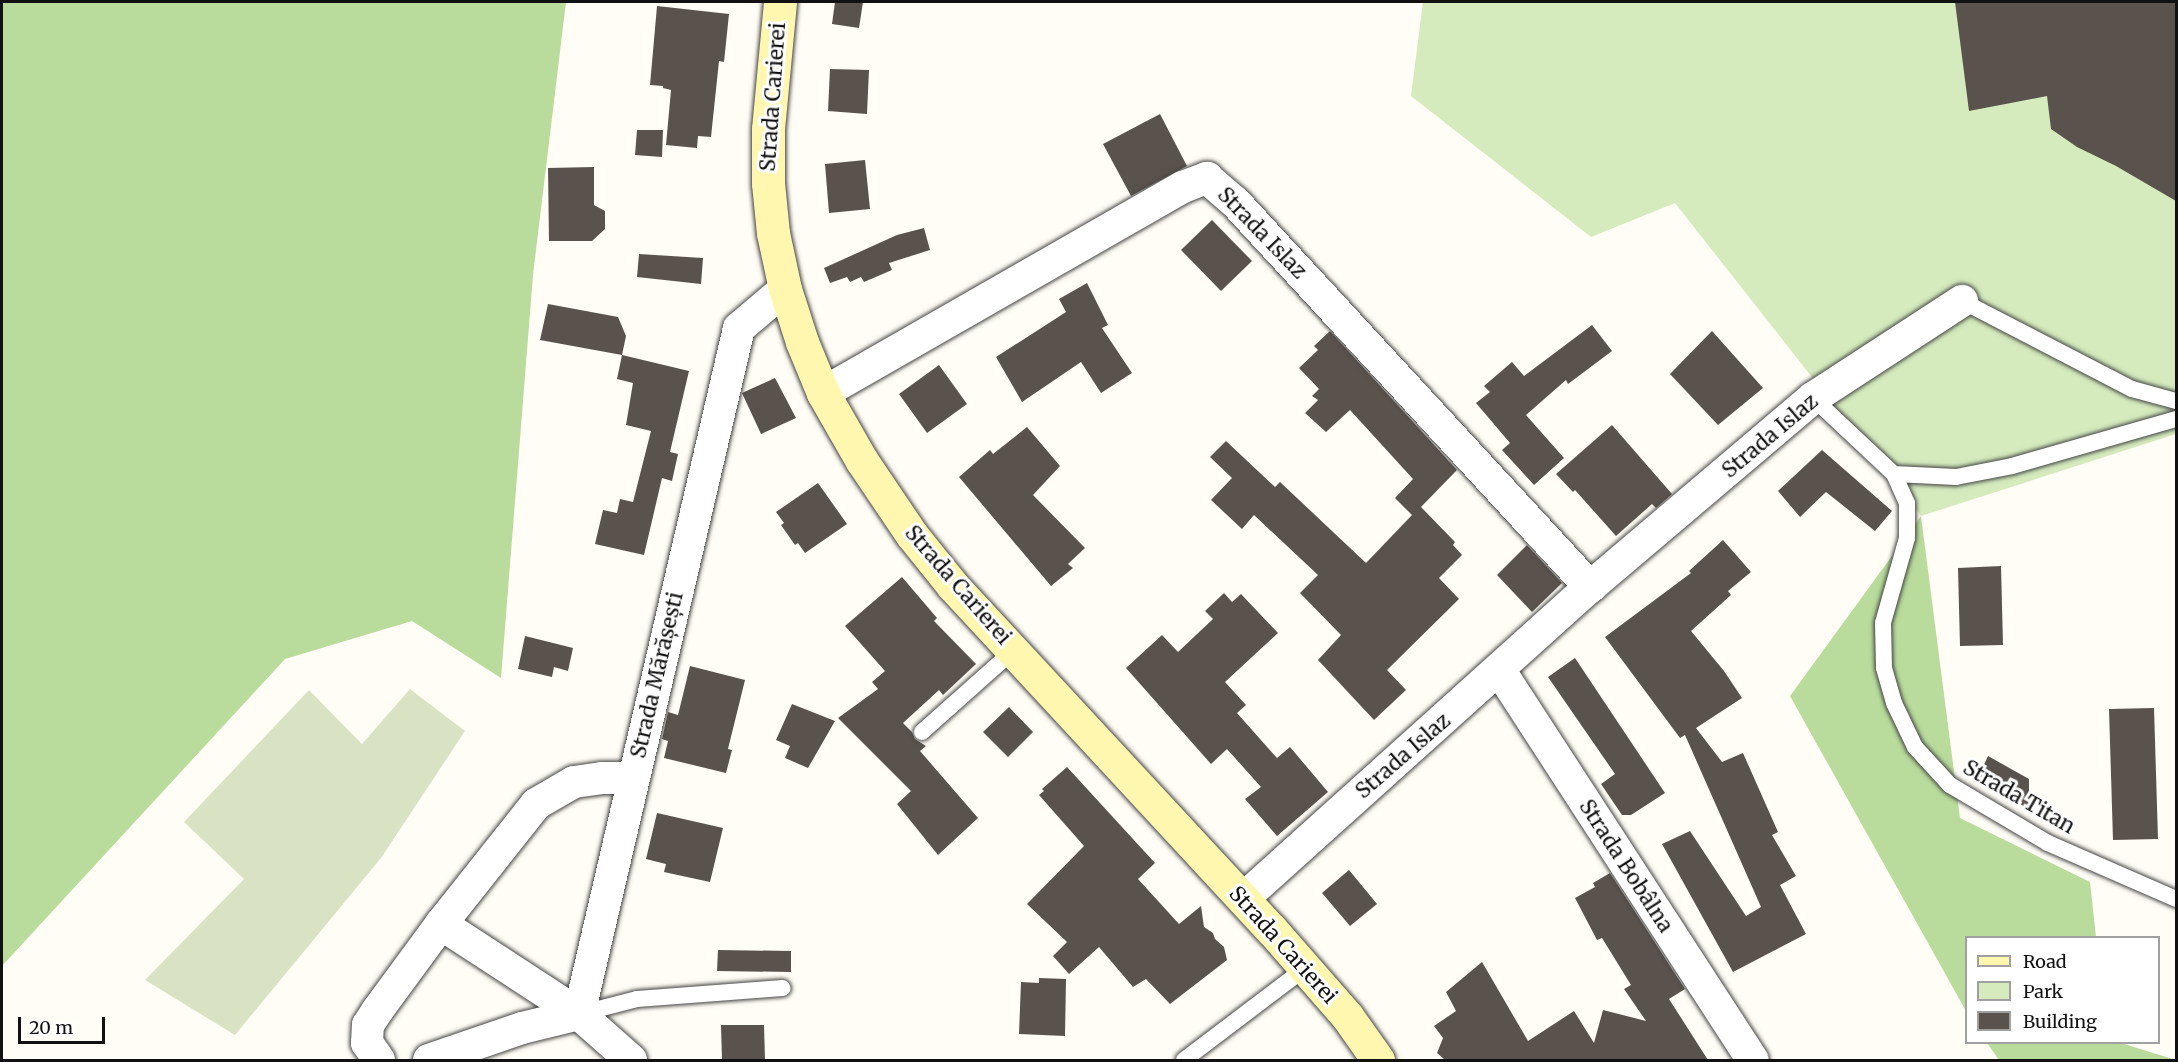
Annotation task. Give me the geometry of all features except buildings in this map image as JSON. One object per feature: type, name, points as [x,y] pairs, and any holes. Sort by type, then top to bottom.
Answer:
[{"type":"street","name":"Strada Carierei","points":[[780,2],[768,129],[768,183],[773,233],[785,289],[802,342],[823,393],[862,461],[912,535],[953,586],[1305,968],[1347,1016],[1378,1060]]},
{"type":"street","name":"Strada Islaz","points":[[823,393],[1183,187],[1208,178],[1235,202],[1590,587]]},
{"type":"street","name":"Strada Mărășești","points":[[579,1014],[632,778],[739,328],[785,289]]},
{"type":"street","name":"Strada Islaz","points":[[1243,899],[1500,671],[1590,587],[1813,398],[1962,301]]},
{"type":"street","name":"Strada Bobâlna","points":[[1500,671],[1753,1060]]},
{"type":"street","points":[[379,1060],[367,1043],[368,1025],[441,924],[536,804],[574,782],[602,778],[632,778]]},
{"type":"street","points":[[441,924],[579,1014],[631,1060]]},
{"type":"street","points":[[429,1060],[522,1028],[579,1014]]},
{"type":"lane","points":[[1962,301],[2132,389],[2176,401]]},
{"type":"lane","name":"Strada Titan","points":[[1813,398],[1894,474],[1907,503],[1907,538],[1882,623],[1884,668],[1894,703],[1916,747],[1950,785],[2048,843],[2176,899]]},
{"type":"lane","points":[[1894,474],[1956,477],[2012,466],[2176,419]]},
{"type":"lane","points":[[922,732],[1014,650]]},
{"type":"lane","points":[[1184,1060],[1305,968]]},
{"type":"lane","points":[[579,1014],[637,999],[783,988]]},
{"type":"green space","points":[[2,2],[566,2],[533,275],[501,678],[412,621],[285,659],[2,966]]},
{"type":"green space","points":[[1423,2],[2176,2],[2176,434],[1921,516],[1675,203],[1591,237],[1411,96]]},
{"type":"green space","points":[[1921,516],[1960,818],[2090,882],[2096,936],[1965,936],[1965,1009],[1790,696]]},
{"type":"green space","points":[[410,689],[465,731],[381,858],[235,1035],[145,980],[244,879],[184,822],[309,690],[362,744]]},
{"type":"green space","points":[[1988,1044],[2124,1044],[2176,1060],[1999,1060]]}]
